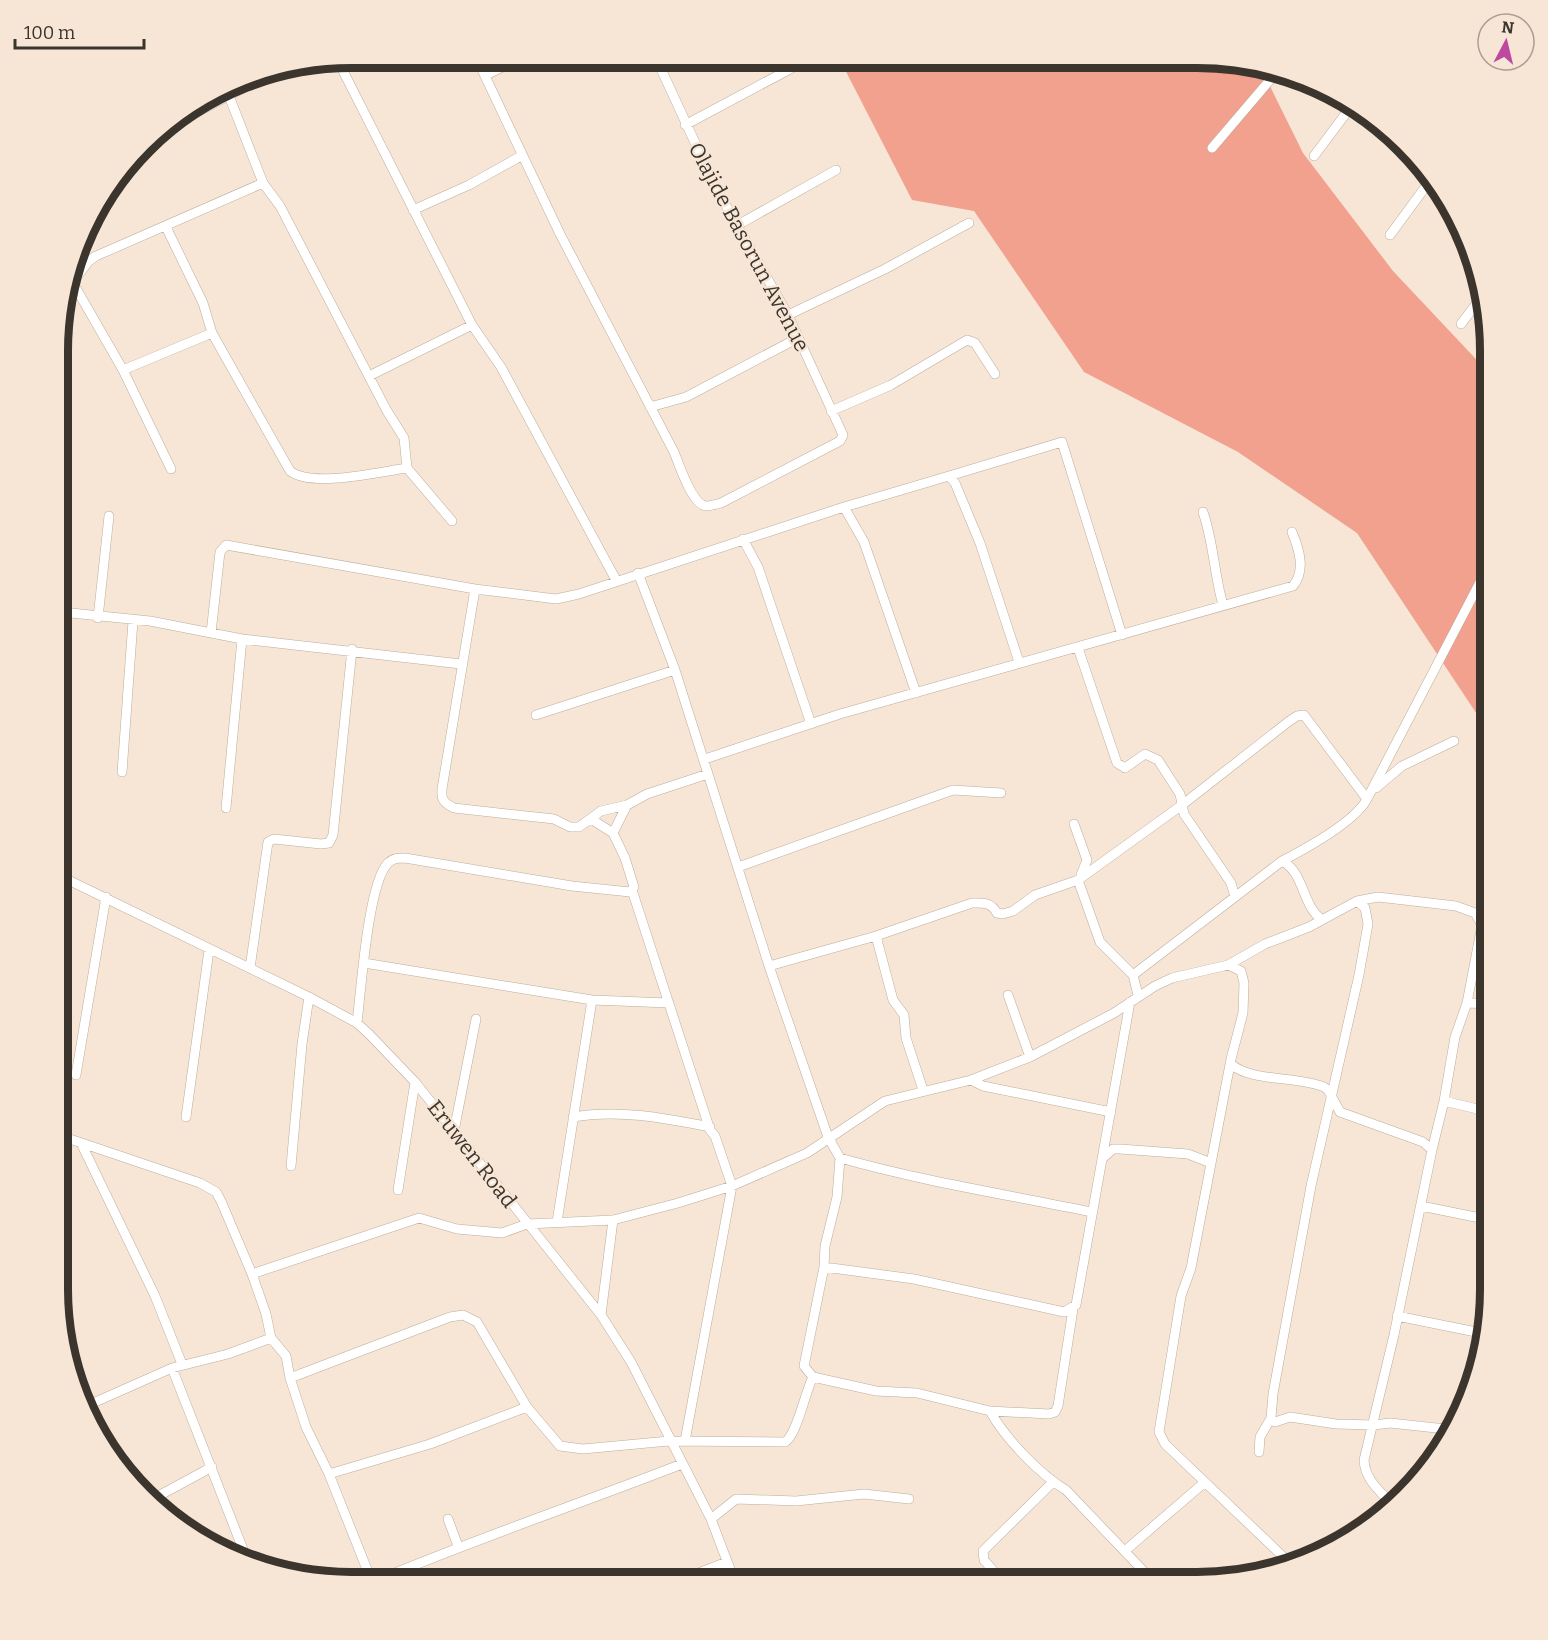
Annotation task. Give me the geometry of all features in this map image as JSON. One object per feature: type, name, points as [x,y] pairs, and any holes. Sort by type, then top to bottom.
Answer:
[{"type":"street","points":[[342,68],[472,324],[501,367],[616,580]]},
{"type":"street","points":[[482,68],[521,156],[650,407],[686,397],[798,338]]},
{"type":"street","points":[[486,75],[500,68]]},
{"type":"street","name":"Olajide Basorun Avenue","points":[[650,407],[693,496],[698,503],[706,506],[721,503],[840,441],[843,435],[788,315],[736,226],[685,125],[660,68]]},
{"type":"street","points":[[685,125],[792,68]]},
{"type":"street","points":[[1212,148],[1272,77]]},
{"type":"street","points":[[198,112],[243,89]]},
{"type":"street","points":[[229,96],[263,183],[280,206],[404,438],[407,468],[452,521]]},
{"type":"street","points":[[1314,156],[1348,111]]},
{"type":"street","points":[[413,210],[469,185],[521,156]]},
{"type":"street","points":[[736,226],[836,170]]},
{"type":"street","points":[[81,262],[89,261],[263,183]]},
{"type":"street","points":[[1390,235],[1427,184]]},
{"type":"street","points":[[788,315],[885,269],[969,224]]},
{"type":"street","points":[[166,227],[203,303],[212,333],[290,471],[299,478],[315,479],[407,468]]},
{"type":"street","points":[[79,271],[89,261]]},
{"type":"street","points":[[75,286],[123,370],[171,469]]},
{"type":"street","points":[[1461,324],[1476,304]]},
{"type":"street","points":[[369,376],[472,324]]},
{"type":"street","points":[[123,370],[212,333]]},
{"type":"street","points":[[831,411],[900,380],[967,340],[975,343],[995,374]]},
{"type":"street","points":[[211,633],[220,552],[226,545],[475,589],[556,599],[579,594],[844,507],[1062,442],[1122,635]]},
{"type":"street","points":[[949,476],[955,483],[980,543],[1019,662]]},
{"type":"street","points":[[844,507],[864,542],[916,693]]},
{"type":"street","points":[[1203,512],[1214,547],[1216,581],[1223,605]]},
{"type":"street","points":[[98,618],[109,516]]},
{"type":"street","points":[[705,759],[811,724],[1019,662],[1078,648],[1293,586],[1300,574],[1300,550],[1292,532]]},
{"type":"street","points":[[743,539],[758,567],[811,724]]},
{"type":"street","points":[[638,573],[675,670],[705,759],[769,966],[828,1137],[840,1158],[837,1197],[825,1245],[824,1267],[804,1366],[813,1377],[876,1391],[917,1393],[990,1411],[1049,1414],[1055,1412],[1130,1002]]},
{"type":"street","points":[[1133,975],[1282,861],[1306,848],[1360,810],[1480,582]]},
{"type":"street","points":[[475,589],[442,789],[441,797],[445,804],[454,808],[554,819],[570,827],[579,827],[601,811],[627,805],[647,794],[708,774]]},
{"type":"street","points":[[68,613],[98,618],[150,621],[242,639],[461,664]]},
{"type":"street","points":[[122,772],[133,621]]},
{"type":"street","points":[[226,808],[242,639]]},
{"type":"street","points":[[1078,648],[1117,763],[1125,768],[1145,754],[1153,755],[1180,794],[1184,814],[1231,883],[1235,897]]},
{"type":"street","points":[[250,968],[268,842],[274,839],[321,844],[329,843],[333,835],[352,650]]},
{"type":"street","points":[[536,715],[675,670]]},
{"type":"street","points":[[769,966],[876,936],[972,903],[986,903],[993,906],[997,913],[1004,914],[1013,911],[1035,895],[1078,880],[1182,805],[1288,722],[1304,715],[1367,799]]},
{"type":"street","points":[[1367,799],[1385,778],[1402,766],[1454,741]]},
{"type":"street","points":[[738,867],[953,790],[1001,793]]},
{"type":"street","points":[[613,833],[627,805]]},
{"type":"street","points":[[591,819],[613,833],[625,858],[632,890],[732,1186],[686,1441]]},
{"type":"street","points":[[1074,824],[1086,860],[1085,868],[1078,880],[1100,942],[1133,975],[1138,995]]},
{"type":"street","points":[[357,1023],[375,892],[387,865],[396,858],[572,886],[627,893],[632,890]]},
{"type":"street","points":[[1282,861],[1290,867],[1303,887],[1313,911],[1320,918]]},
{"type":"street","name":"Eruwen Road","points":[[68,880],[309,997],[357,1023],[415,1082],[601,1315],[631,1362],[711,1520],[731,1572]]},
{"type":"street","points":[[76,1075],[106,897]]},
{"type":"street","points":[[252,1274],[419,1218],[457,1229],[502,1233],[527,1224],[613,1220],[732,1186],[807,1153],[885,1101],[971,1080],[1030,1057],[1114,1013],[1138,995],[1172,978],[1228,965],[1265,944],[1309,927],[1320,918],[1357,901],[1377,897],[1456,906],[1475,913],[1480,919]]},
{"type":"street","points":[[1259,1452],[1260,1437],[1271,1418],[1273,1394],[1311,1186],[1333,1098],[1368,924],[1365,908],[1357,901]]},
{"type":"street","points":[[876,936],[893,1000],[904,1015],[906,1038],[923,1090]]},
{"type":"street","points":[[186,1117],[209,950]]},
{"type":"street","points":[[1388,1498],[1365,1472],[1364,1460],[1374,1425],[1444,1101],[1455,1037],[1467,1003],[1480,951]]},
{"type":"street","points":[[364,963],[592,1000],[669,1003]]},
{"type":"street","points":[[1228,965],[1241,971],[1244,983],[1243,1013],[1210,1163],[1191,1268],[1181,1296],[1159,1432],[1160,1438],[1286,1559]]},
{"type":"street","points":[[1008,995],[1030,1057]]},
{"type":"street","points":[[291,1166],[302,1044],[309,997]]},
{"type":"street","points":[[557,1222],[592,1000]]},
{"type":"street","points":[[1467,1003],[1480,1004]]},
{"type":"street","points":[[454,1131],[476,1018]]},
{"type":"street","points":[[1231,1064],[1235,1068],[1256,1074],[1318,1084],[1328,1090],[1340,1112],[1423,1142],[1432,1150]]},
{"type":"street","points":[[971,1080],[983,1086],[1111,1112]]},
{"type":"street","points":[[398,1190],[415,1082]]},
{"type":"street","points":[[1444,1101],[1480,1110]]},
{"type":"street","points":[[573,1117],[596,1113],[619,1113],[710,1126]]},
{"type":"street","points":[[1423,1142],[1437,1131]]},
{"type":"street","points":[[68,1138],[200,1183],[216,1192],[252,1274],[266,1314],[271,1338],[286,1356],[290,1378],[306,1427],[329,1474],[369,1572]]},
{"type":"street","points":[[81,1143],[155,1296],[182,1364]]},
{"type":"street","points":[[1103,1158],[1113,1149],[1120,1149],[1188,1154],[1210,1163]]},
{"type":"street","points":[[840,1158],[889,1172],[932,1178],[1092,1212]]},
{"type":"street","points":[[1421,1206],[1480,1218]]},
{"type":"street","points":[[601,1315],[613,1220]]},
{"type":"street","points":[[824,1267],[914,1279],[1064,1312],[1073,1308]]},
{"type":"street","points":[[290,1378],[450,1317],[463,1315],[477,1322],[527,1407],[560,1446],[570,1449],[669,1441],[785,1442],[793,1434],[802,1401],[813,1377]]},
{"type":"street","points":[[1397,1316],[1477,1332]]},
{"type":"street","points":[[91,1403],[182,1364],[228,1354],[271,1338]]},
{"type":"street","points":[[171,1368],[244,1552]]},
{"type":"street","points":[[329,1474],[430,1444],[527,1407]]},
{"type":"street","points":[[990,1411],[996,1424],[1053,1482],[1066,1490],[1126,1550],[1143,1572]]},
{"type":"street","points":[[1271,1418],[1275,1422],[1290,1418],[1374,1425],[1390,1423],[1444,1429]]},
{"type":"street","points":[[397,1572],[458,1546],[574,1506],[682,1464]]},
{"type":"street","points":[[157,1496],[212,1467]]},
{"type":"street","points":[[994,1572],[984,1560],[983,1551],[1053,1482]]},
{"type":"street","points":[[1126,1550],[1205,1482]]},
{"type":"street","points":[[711,1520],[736,1499],[796,1501],[864,1494],[909,1499]]},
{"type":"street","points":[[448,1519],[458,1546]]},
{"type":"street","points":[[701,1572],[727,1562]]},
{"type":"shaded area","points":[[844,68],[1216,68],[1265,76],[1303,153],[1393,271],[1480,363],[1480,719],[1357,533],[1238,452],[1084,372],[974,211],[912,200]]}]
